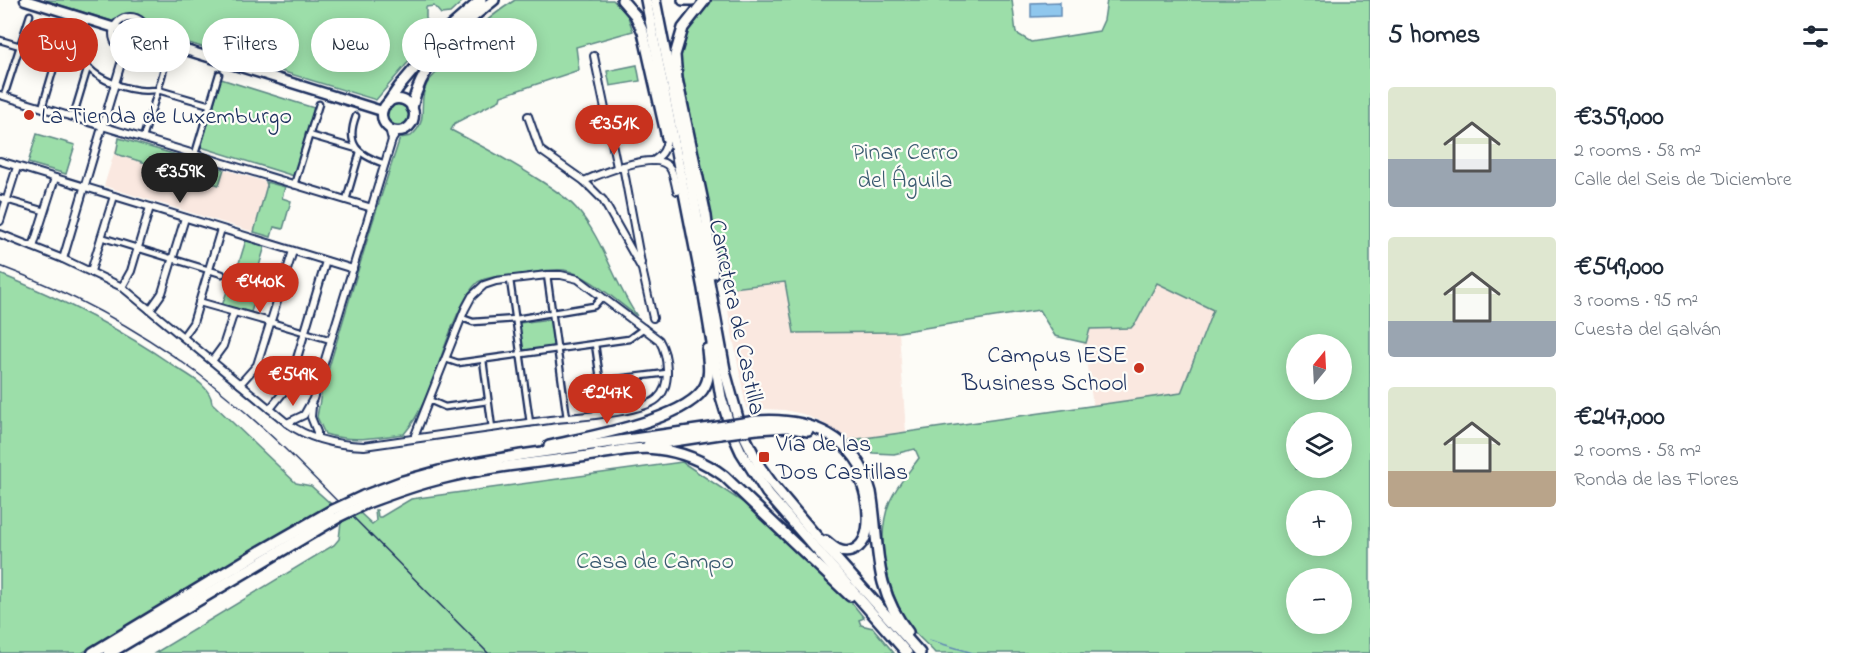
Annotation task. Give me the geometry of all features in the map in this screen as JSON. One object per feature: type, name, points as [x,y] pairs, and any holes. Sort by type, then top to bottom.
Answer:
[{"type":"highway","points":[[622,0],[635,15],[643,32],[677,191],[689,225]]},
{"type":"highway","points":[[640,0],[658,97]]},
{"type":"highway","name":"Carretera de Castilla","points":[[646,0],[703,289],[721,397],[731,430],[741,452],[767,493],[907,653]]},
{"type":"highway","name":"Carretera de Castilla","points":[[655,0],[726,375],[741,429],[760,467],[773,485],[922,653]]},
{"type":"highway","points":[[683,0],[692,0]]},
{"type":"highway","points":[[705,0],[682,28],[677,45],[676,68],[709,229],[720,341]]},
{"type":"highway","points":[[385,107],[448,29],[490,1]]},
{"type":"highway","points":[[412,108],[417,89],[437,57],[458,30],[490,1]]},
{"type":"highway","points":[[521,455],[650,419],[685,405],[702,392],[706,384],[708,360],[697,262]]},
{"type":"highway","points":[[93,653],[258,553],[403,481],[439,471],[521,455],[786,420],[820,430],[841,443],[855,457],[868,481],[871,492],[880,574],[887,600],[922,653]]},
{"type":"highway","points":[[756,425],[802,429],[833,443],[843,452],[857,471],[865,494],[868,521],[867,534],[862,543],[855,550],[839,551],[828,543],[789,498],[773,485]]},
{"type":"highway","points":[[561,458],[719,430]]},
{"type":"highway","points":[[365,499],[476,471],[561,458],[654,449],[672,451],[704,462],[724,476],[907,653]]},
{"type":"highway","points":[[109,653],[336,514]]},
{"type":"main road","points":[[25,0],[110,28]]},
{"type":"main road","points":[[190,51],[385,107]]},
{"type":"main road","points":[[401,99],[410,104],[412,108],[414,112],[412,122],[407,128],[398,131],[389,128],[383,120],[385,107],[392,100],[401,99]]},
{"type":"street","points":[[0,40],[18,45]]},
{"type":"street","points":[[18,52],[2,96],[372,208]]},
{"type":"street","points":[[594,56],[653,318]]},
{"type":"street","points":[[42,108],[53,72]]},
{"type":"street","points":[[73,117],[86,72]]},
{"type":"street","points":[[93,72],[98,77],[138,90],[158,90],[210,105]]},
{"type":"street","points":[[63,259],[120,72]]},
{"type":"street","points":[[143,138],[163,72]]},
{"type":"street","points":[[195,154],[219,74]]},
{"type":"street","points":[[294,184],[319,104]]},
{"type":"street","points":[[356,116],[351,138],[358,150],[368,158],[385,164]]},
{"type":"street","points":[[528,116],[540,150],[584,181],[603,200],[642,269]]},
{"type":"street","points":[[389,128],[392,140]]},
{"type":"street","points":[[317,438],[311,417],[313,399],[392,140],[398,131]]},
{"type":"street","points":[[309,135],[358,150]]},
{"type":"street","points":[[653,161],[665,151],[668,141]]},
{"type":"street","points":[[346,200],[358,150]]},
{"type":"street","points":[[0,161],[353,269]]},
{"type":"street","points":[[584,181],[620,167],[653,161],[663,162],[670,168],[677,191]]},
{"type":"street","points":[[0,221],[3,199],[17,166]]},
{"type":"street","points":[[33,247],[55,178]]},
{"type":"street","points":[[91,271],[114,196]]},
{"type":"street","points":[[3,199],[44,211]]},
{"type":"street","points":[[122,287],[131,271],[150,207]]},
{"type":"street","points":[[150,310],[162,292],[185,218]]},
{"type":"street","points":[[183,337],[193,322],[221,229]]},
{"type":"street","points":[[0,234],[91,271],[122,287],[287,423],[300,432],[338,445],[364,446],[605,413],[651,404],[659,398],[665,384],[667,373],[663,348],[659,340],[578,279],[547,275],[496,281],[484,285],[472,296],[462,318],[415,438]]},
{"type":"street","points":[[101,237],[222,274]]},
{"type":"street","points":[[240,384],[257,365],[292,251]]},
{"type":"street","points":[[270,409],[289,385],[326,261]]},
{"type":"street","points":[[547,275],[567,418]]},
{"type":"street","points":[[510,280],[530,423]]},
{"type":"street","points":[[462,318],[473,322],[553,314],[594,306],[602,297]]},
{"type":"street","points":[[199,302],[331,340]]},
{"type":"street","points":[[212,361],[223,346],[234,312]]},
{"type":"street","points":[[446,359],[458,363],[629,339],[644,328]]},
{"type":"street","points":[[595,344],[605,413]]},
{"type":"street","points":[[483,360],[492,428]]},
{"type":"street","points":[[600,381],[667,373]]},
{"type":"street","points":[[287,423],[304,415],[313,399]]},
{"type":"street","points":[[429,400],[445,406],[488,401]]},
{"type":"shaded area","points":[[119,137],[266,182],[254,232],[104,186]]},
{"type":"shaded area","points":[[785,282],[794,333],[899,332],[906,432],[851,440],[803,414],[784,410],[746,408],[724,289]]},
{"type":"shaded area","name":"Campus IESE Business School","points":[[1157,283],[1213,310],[1181,393],[1093,405],[1083,342],[1086,343],[1090,329],[1131,328]]},
{"type":"green space","points":[[44,0],[464,0],[450,13],[441,14],[434,6],[426,7],[426,18],[402,18],[402,69],[376,100],[284,72],[299,72],[299,18],[202,18],[202,47],[190,43],[190,18],[141,18],[134,13],[129,13],[120,18],[110,18],[110,20]]},
{"type":"green space","points":[[515,0],[613,0],[627,14],[633,31],[576,47],[579,70],[501,96],[500,100],[455,123],[451,130],[525,171],[576,208],[594,233],[637,316],[583,277],[564,270],[547,270],[483,280],[473,287],[464,302],[455,320],[430,389],[404,434],[355,439],[325,434],[317,417],[321,394],[400,138],[411,136],[420,124],[427,84],[436,72],[537,72],[537,18],[490,18]]},
{"type":"green space","name":"Pinar Cerro del Águila","points":[[709,0],[1012,0],[1016,33],[1031,42],[1099,31],[1104,20],[1107,0],[1370,0],[1370,653],[935,653],[915,632],[896,601],[886,567],[884,550],[885,516],[890,501],[919,458],[915,449],[894,454],[873,453],[851,440],[1181,393],[1213,310],[1157,283],[1131,328],[1090,329],[1086,343],[1055,336],[1039,310],[899,332],[794,333],[785,282],[724,289],[679,55],[688,24]]},
{"type":"green space","points":[[637,65],[640,81],[610,86],[607,71]]},
{"type":"green space","points":[[221,79],[314,108],[294,176],[201,147]]},
{"type":"green space","points":[[398,104],[406,107],[409,115],[406,123],[398,126],[390,123],[387,115],[390,107]]},
{"type":"green space","points":[[37,134],[75,145],[66,174],[28,163]]},
{"type":"green space","points":[[119,138],[224,169],[219,185],[116,154]]},
{"type":"green space","points":[[266,182],[285,187],[282,198],[291,201],[283,229],[274,227],[271,237],[254,232]]},
{"type":"green space","points":[[246,240],[265,246],[254,283],[265,286],[263,293],[258,291],[250,315],[222,306],[231,279],[224,277],[225,274],[235,276]]},
{"type":"green space","points":[[0,274],[90,315],[192,377],[208,391],[212,403],[296,483],[311,486],[331,504],[82,653],[0,653]]},
{"type":"green space","points":[[550,319],[554,348],[523,352],[519,323]]},
{"type":"green space","name":"Casa de Campo","points":[[682,462],[750,507],[852,603],[864,618],[859,620],[861,625],[873,628],[894,653],[155,653],[334,545],[339,539],[341,522],[360,513],[372,524],[376,521],[375,510],[377,510],[378,517],[381,517],[411,499]]},
{"type":"water","points":[[1060,2],[1060,16],[1031,17],[1031,3]]},
{"type":"waterway","points":[[929,640],[973,653]]},
{"type":"railway","points":[[0,266],[52,287],[102,312],[196,372],[293,456],[488,653]]},
{"type":"place","name":"La Tienda de Luxemburgo","points":[[29,115]]},
{"type":"place","name":"Campus IESE Business School","points":[[1139,368]]},
{"type":"place","name":"Vía de las Dos Castillas","points":[[764,457]]}]
